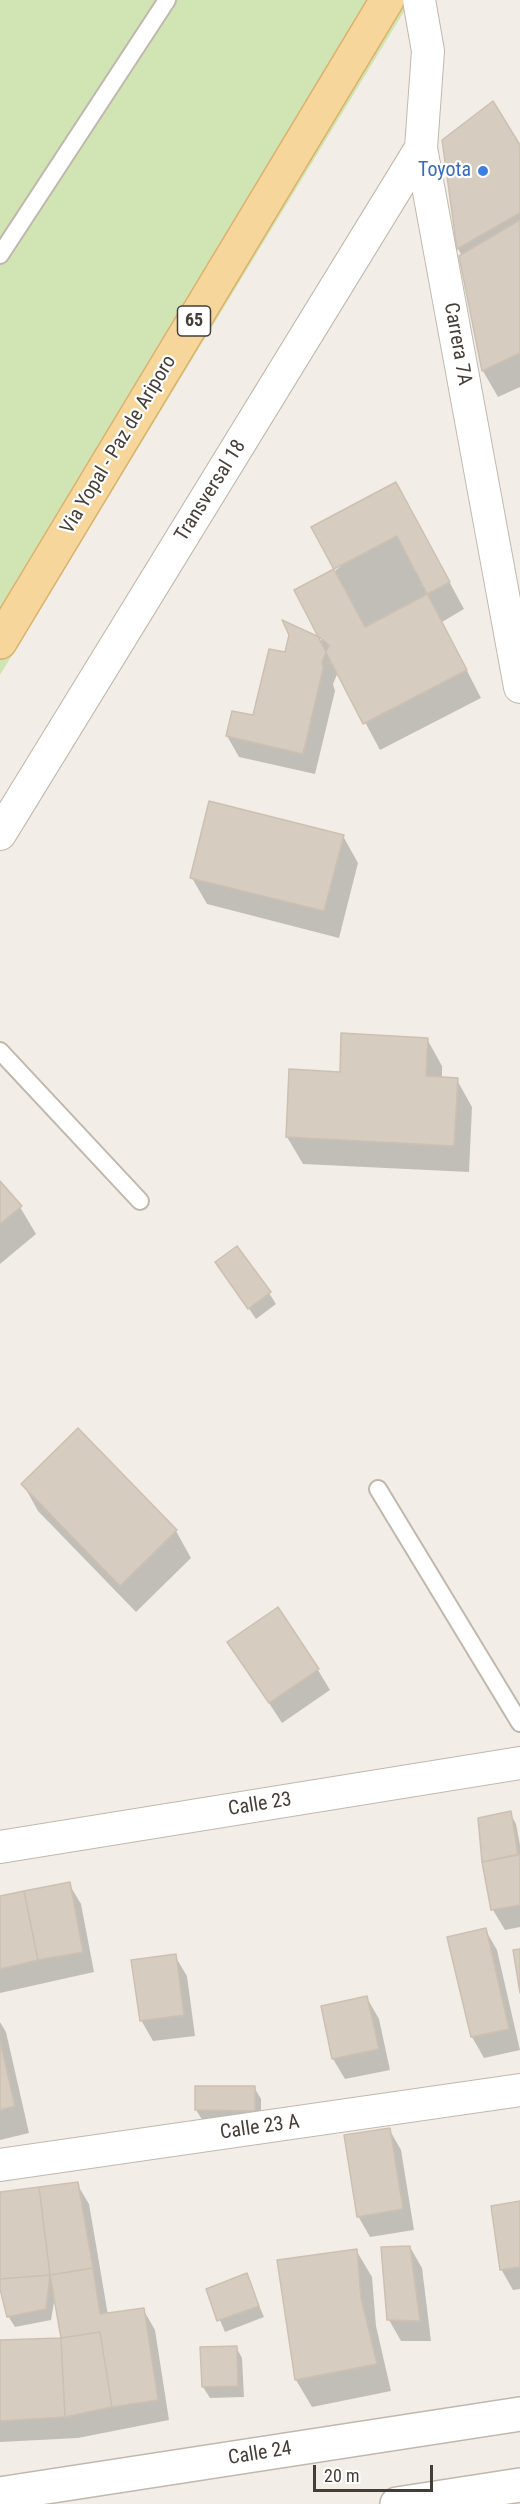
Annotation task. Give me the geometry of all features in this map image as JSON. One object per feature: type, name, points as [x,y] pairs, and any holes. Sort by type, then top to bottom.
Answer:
[{"type":"main road","name":"Via Yopal - Paz de Ariporo","points":[[0,642],[387,0]]},
{"type":"street","name":"Carrera 7A","points":[[419,0],[428,51],[421,148],[520,687]]},
{"type":"street","name":"Transversal 18","points":[[0,834],[421,148]]},
{"type":"street","name":"Calle 23","points":[[0,1847],[520,1763]]},
{"type":"street","name":"Calle 23 A","points":[[0,2166],[520,2090]]},
{"type":"street","name":"Calle 24","points":[[0,2494],[520,2414]]},
{"type":"street","points":[[397,2504],[520,2485]]},
{"type":"lane","points":[[0,255],[166,0]]},
{"type":"lane","points":[[0,1051],[140,1201]]},
{"type":"lane","points":[[378,1489],[520,1723]]},
{"type":"green space","points":[[0,0],[411,0],[0,675]]},
{"type":"building","name":"Toyota","points":[[493,101],[520,145],[520,213],[457,249],[442,140]]},
{"type":"building","points":[[520,220],[520,353],[482,371],[459,256]]},
{"type":"building","points":[[396,482],[450,582],[365,627],[311,527]]},
{"type":"building","points":[[397,536],[467,670],[363,724],[294,590]]},
{"type":"building","points":[[282,620],[319,637],[329,645],[322,662],[323,669],[303,754],[226,736],[232,711],[253,715],[269,649],[285,652],[289,635]]},
{"type":"building","points":[[209,801],[344,835],[324,911],[190,878]]},
{"type":"building","points":[[341,1033],[428,1038],[426,1076],[458,1078],[454,1146],[286,1137],[289,1069],[340,1072]]},
{"type":"building","points":[[0,1181],[22,1206],[0,1224]]},
{"type":"building","points":[[237,1246],[271,1292],[248,1309],[215,1262]]},
{"type":"building","points":[[78,1428],[177,1530],[120,1586],[21,1484]]},
{"type":"building","points":[[278,1607],[319,1669],[269,1703],[227,1642]]},
{"type":"building","points":[[511,1811],[518,1855],[482,1862],[478,1818]]},
{"type":"building","points":[[520,1854],[520,1905],[491,1910],[482,1862]]},
{"type":"building","points":[[70,1882],[83,1952],[38,1960],[24,1891]]},
{"type":"building","points":[[24,1891],[38,1960],[0,1969],[0,1896]]},
{"type":"building","points":[[486,1928],[509,2029],[471,2037],[447,1937]]},
{"type":"building","points":[[520,1949],[520,1993],[513,1950]]},
{"type":"building","points":[[176,1954],[184,2015],[140,2021],[131,1960]]},
{"type":"building","points":[[367,1996],[379,2049],[332,2059],[321,2006]]},
{"type":"building","points":[[0,2041],[15,2106],[0,2110]]},
{"type":"building","points":[[195,2086],[255,2086],[255,2111],[195,2110]]},
{"type":"building","points":[[390,2128],[403,2209],[357,2217],[344,2135]]},
{"type":"building","points":[[78,2182],[93,2268],[50,2275],[39,2187]]},
{"type":"building","points":[[39,2187],[50,2275],[0,2279],[0,2192]]},
{"type":"building","points":[[520,2201],[520,2267],[500,2270],[491,2206]]},
{"type":"building","points":[[410,2246],[420,2321],[387,2320],[381,2247]]},
{"type":"building","points":[[357,2249],[361,2298],[377,2364],[295,2380],[277,2260]]},
{"type":"building","points":[[93,2268],[100,2314],[144,2308],[158,2400],[112,2407],[100,2332],[61,2338],[50,2275]]},
{"type":"building","points":[[247,2273],[259,2306],[217,2321],[206,2289]]},
{"type":"building","points":[[50,2275],[46,2309],[7,2317],[0,2289],[0,2279]]},
{"type":"building","points":[[100,2332],[112,2407],[65,2417],[61,2338]]},
{"type":"building","points":[[61,2338],[65,2417],[0,2421],[0,2340]]},
{"type":"building","points":[[237,2346],[238,2386],[202,2387],[200,2347]]},
{"type":"place","name":"Toyota","points":[[483,171]]}]
